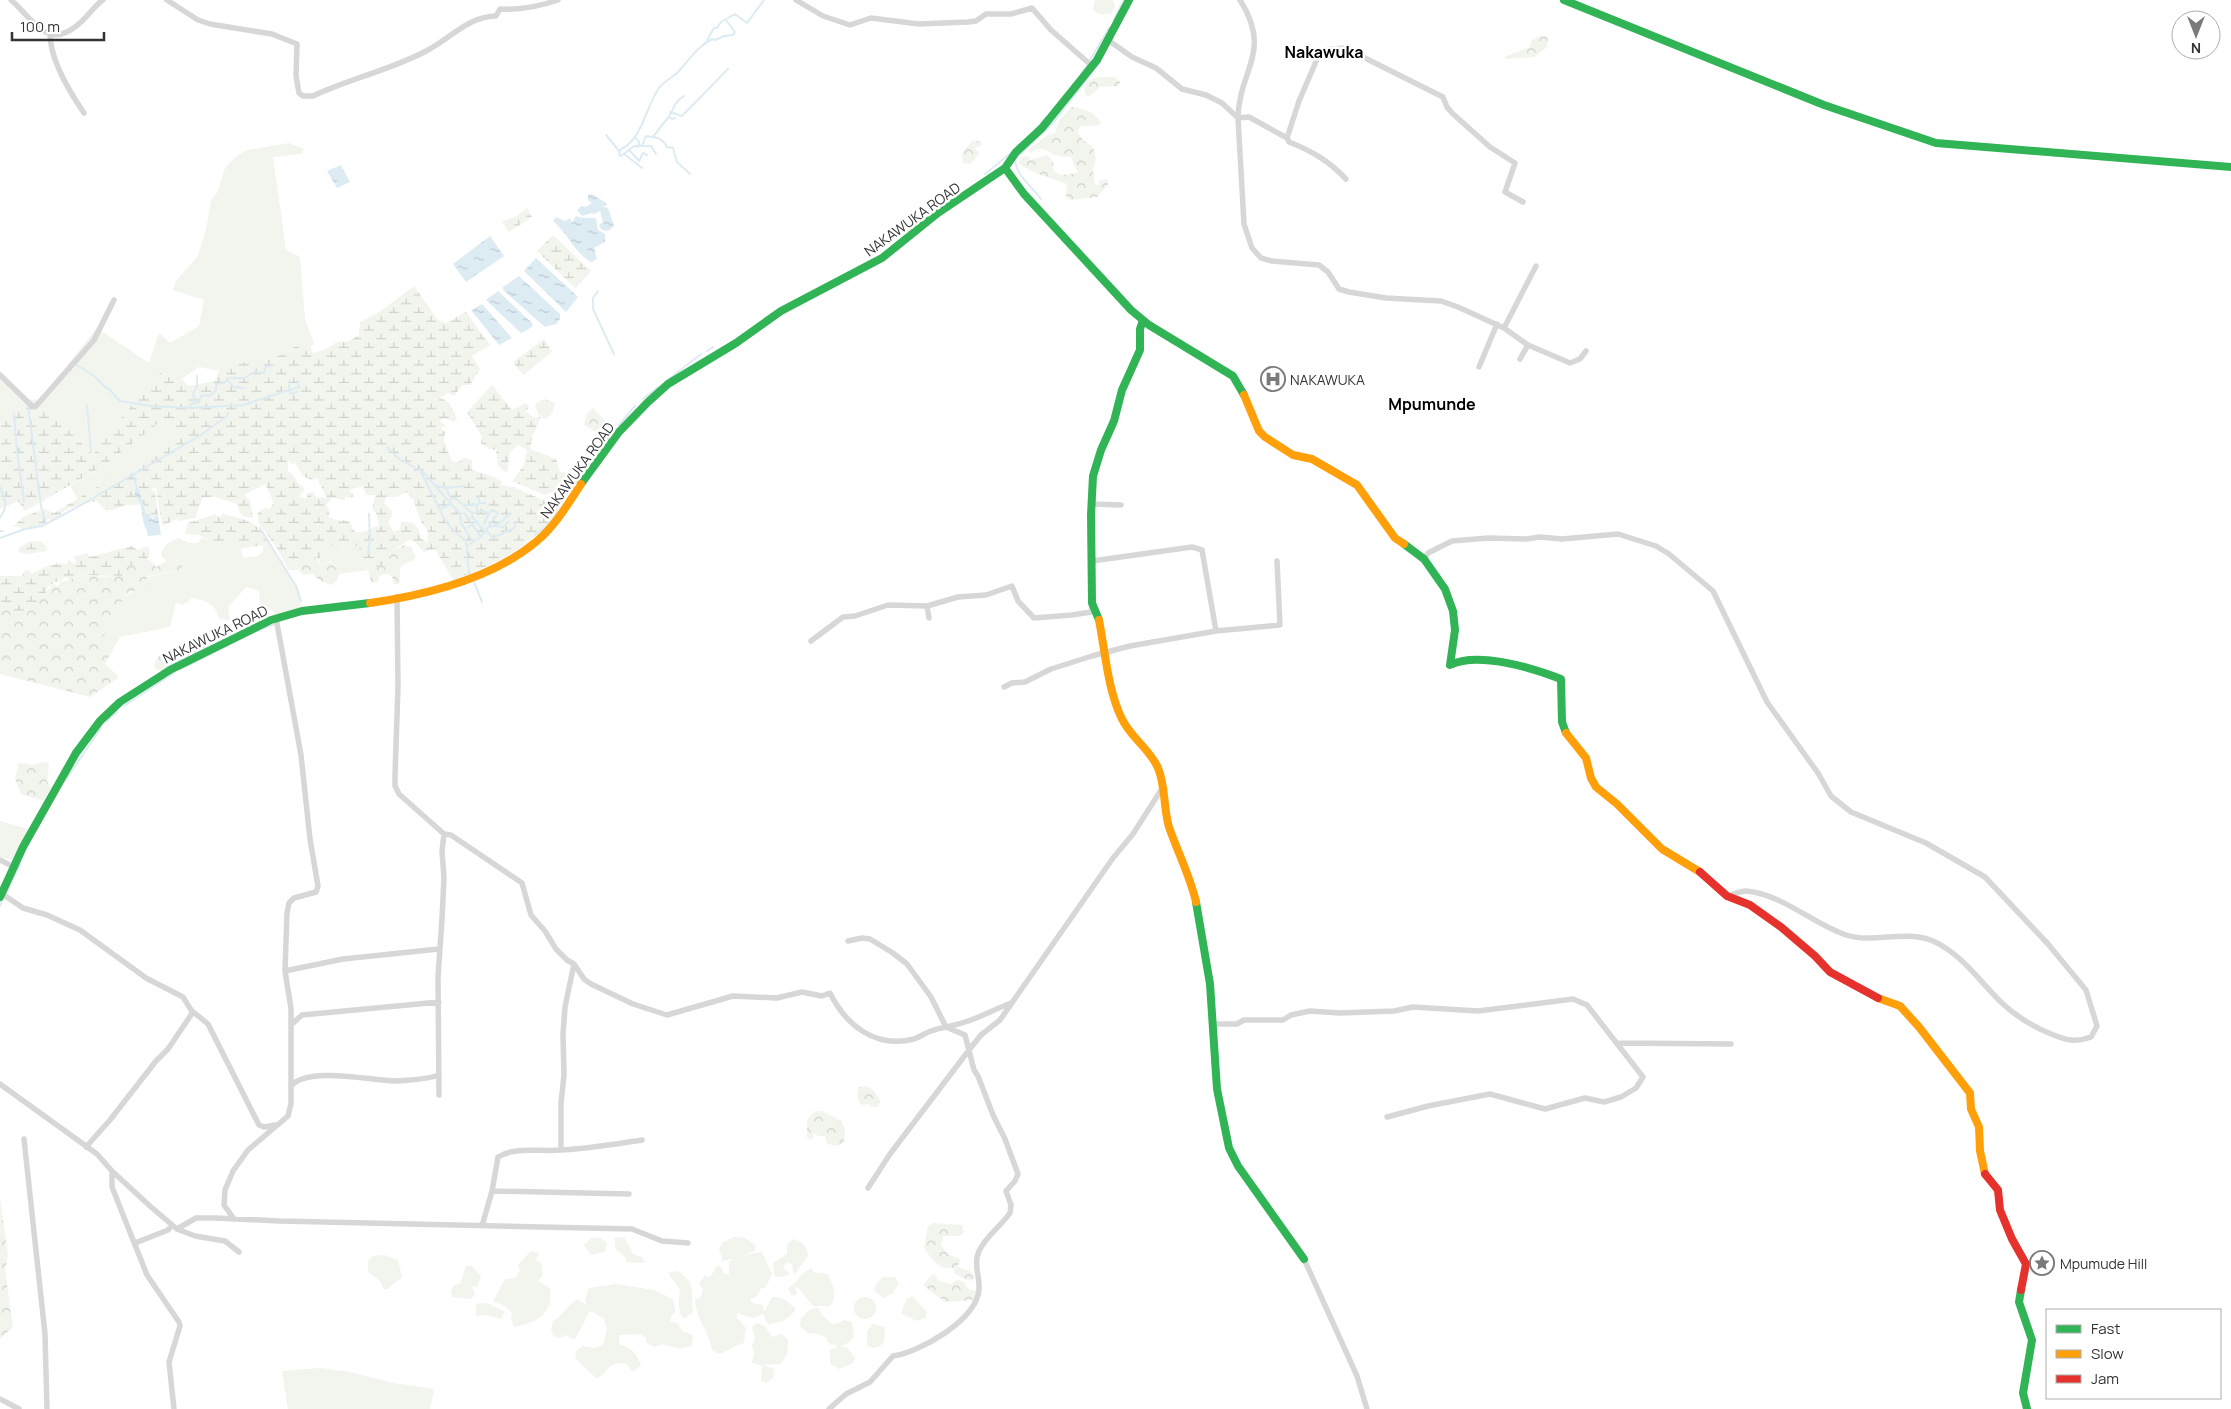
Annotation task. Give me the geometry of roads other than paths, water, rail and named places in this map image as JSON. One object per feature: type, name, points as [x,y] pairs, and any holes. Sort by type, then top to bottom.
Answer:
[{"type":"street","points":[[11,0],[31,22],[50,34],[62,35],[68,32],[103,0]]},
{"type":"street","points":[[167,0],[198,20],[210,24],[272,34],[297,44],[296,84],[300,93],[307,97],[389,68],[428,50],[467,24],[479,19],[496,16],[500,9],[514,10],[540,6],[558,0]]},
{"type":"street","points":[[796,0],[823,16],[850,25],[871,18],[919,24],[968,22],[976,21],[986,14],[1011,14],[1032,8],[1051,30],[1092,66]]},
{"type":"street","name":"NAKAWUKA ROAD","points":[[1,895],[14,867],[69,766],[96,726],[107,714],[138,690],[174,667],[232,636],[276,618],[324,608],[397,598],[480,575],[497,568],[525,551],[560,519],[609,444],[630,418],[657,394],[690,369],[736,343],[783,308],[798,303],[882,258],[938,213],[1004,168],[1016,152],[1042,128],[1092,66],[1129,0]]},
{"type":"street","points":[[1240,0],[1250,16],[1255,38],[1238,118],[1244,224],[1246,235],[1257,255],[1272,261],[1319,265],[1328,272],[1339,289],[1349,292],[1386,298],[1441,301],[1497,324],[1528,345],[1573,363],[1580,359],[1586,351]]},
{"type":"street","points":[[1564,0],[1597,15],[1824,105],[1936,143],[2231,167]]},
{"type":"street","points":[[50,34],[51,52],[70,94],[84,113]]},
{"type":"street","points":[[1108,40],[1132,57],[1156,68],[1182,89],[1206,95],[1222,103],[1238,118],[1249,117],[1287,138],[1289,142],[1316,154],[1330,163],[1346,179]]},
{"type":"street","points":[[1287,138],[1299,101],[1320,50],[1345,48],[1444,97],[1447,107],[1452,113],[1490,147],[1515,162],[1505,192],[1523,202]]},
{"type":"street","points":[[1004,168],[1024,194],[1143,320],[1234,376],[1246,398],[1259,431],[1271,442],[1293,454],[1328,467],[1358,485],[1396,538],[1424,559],[1445,590],[1453,610],[1455,630],[1450,665],[1462,660],[1488,661],[1551,674],[1561,679],[1562,722],[1566,734],[1586,758],[1596,787],[1617,804],[1656,844],[1701,873],[1727,896],[1750,905],[1781,927],[1815,956],[1830,972],[1874,997],[1900,1006],[1919,1027],[1970,1092],[1971,1109],[1979,1127],[1980,1151],[1985,1174],[1998,1190],[2000,1210],[2012,1239],[2026,1264],[2019,1302],[2032,1340],[2023,1393],[2027,1409]]},
{"type":"street","points":[[1504,328],[1536,266]]},
{"type":"street","points":[[0,375],[32,406],[36,406],[94,340],[114,300]]},
{"type":"street","points":[[811,641],[844,617],[855,616],[888,605],[927,606],[958,597],[986,595],[1012,586],[1018,601],[1034,618],[1091,612],[1091,504],[1093,476],[1101,450],[1114,421],[1122,390],[1140,350],[1140,330],[1143,320]]},
{"type":"street","points":[[1479,367],[1497,324]]},
{"type":"street","points":[[1520,359],[1528,345]]},
{"type":"street","points":[[1091,504],[1121,505]]},
{"type":"street","points":[[1424,559],[1428,553],[1452,541],[1540,537],[1562,539],[1618,534],[1656,546],[1669,554],[1713,591],[1767,702],[1818,773],[1831,796],[1851,812],[1926,843],[1985,877],[2010,902],[2086,990],[2097,1026],[2091,1037],[2078,1042],[2063,1039],[2034,1027],[2004,1004],[1964,962],[1933,941],[1916,936],[1852,937],[1839,933],[1765,896],[1744,891],[1727,896]]},
{"type":"street","points":[[1092,561],[1192,547],[1202,550],[1216,631]]},
{"type":"street","points":[[1004,687],[1012,683],[1025,682],[1051,669],[1130,646],[1216,631],[1280,625],[1277,561]]},
{"type":"street","points":[[397,598],[398,687],[395,786],[399,794],[444,834],[451,836],[522,883],[532,915],[556,949],[574,964],[584,979],[591,984],[633,1004],[667,1015],[733,996],[777,998],[802,992],[822,996],[830,993],[845,1018],[858,1030],[874,1037],[890,1040],[912,1039],[963,1023],[1011,1004]]},
{"type":"street","points":[[1092,603],[1098,617],[1116,704],[1134,736],[1153,756],[1160,768],[1169,826],[1190,877],[1198,910],[1210,984],[1217,1089],[1229,1148],[1238,1166],[1304,1259],[1357,1376],[1368,1409]]},
{"type":"street","points":[[927,606],[929,618]]},
{"type":"street","points":[[219,1218],[223,1215],[226,1208],[225,1190],[233,1171],[248,1150],[288,1116],[292,1086],[292,1024],[285,971],[289,903],[294,898],[316,892],[318,886],[310,839],[300,746],[276,618]]},
{"type":"street","points":[[868,1188],[890,1154],[969,1050],[981,1035],[1000,1020],[1113,858],[1133,834],[1164,786]]},
{"type":"street","points":[[439,1096],[439,949],[443,894],[442,851],[444,834]]},
{"type":"street","points":[[0,860],[14,867]]},
{"type":"street","points":[[1,895],[14,904],[48,915],[80,930],[146,978],[183,997],[193,1012],[208,1024],[259,1125],[264,1127],[277,1125]]},
{"type":"street","points":[[829,1409],[846,1394],[870,1382],[893,1356],[918,1349],[960,1323],[979,1291],[976,1265],[978,1252],[1010,1213],[1011,1205],[1006,1191],[1016,1181],[1018,1174],[1005,1138],[974,1070],[965,1035],[946,1027],[931,996],[907,964],[881,944],[870,939],[862,938],[848,941]]},
{"type":"street","points":[[285,971],[343,959],[439,949]]},
{"type":"street","points":[[561,1150],[561,1106],[564,1075],[563,1034],[574,964]]},
{"type":"street","points":[[1213,1024],[1237,1024],[1244,1020],[1283,1020],[1291,1015],[1310,1010],[1340,1014],[1414,1007],[1478,1011],[1573,999],[1587,1005],[1643,1077],[1636,1088],[1621,1097],[1604,1102],[1585,1098],[1545,1109],[1490,1094],[1428,1106],[1387,1117]]},
{"type":"street","points":[[291,1008],[302,1016],[439,1002]]},
{"type":"street","points":[[86,1147],[110,1120],[156,1061],[168,1049],[193,1012]]},
{"type":"street","points":[[292,1024],[302,1016]]},
{"type":"street","points":[[1617,1043],[1731,1044]]},
{"type":"street","points":[[292,1073],[300,1078],[339,1075],[397,1081],[419,1080],[439,1075]]},
{"type":"street","points":[[292,1086],[300,1078]]},
{"type":"street","points":[[0,1084],[97,1154],[112,1171],[175,1227],[195,1236],[224,1241],[239,1252]]},
{"type":"street","points":[[24,1139],[45,1334],[47,1409]]},
{"type":"street","points":[[482,1226],[492,1191],[498,1157],[504,1153],[518,1150],[561,1150],[642,1140]]},
{"type":"street","points":[[112,1171],[112,1187],[147,1275],[180,1326],[169,1362],[174,1409]]},
{"type":"street","points":[[492,1191],[629,1194]]},
{"type":"street","points":[[226,1208],[234,1219]]},
{"type":"street","points":[[135,1243],[196,1218],[632,1229],[662,1241],[688,1243]]},
{"type":"street","points":[[0,1399],[19,1409]]},
{"type":"water","points":[[341,165],[350,182],[337,188],[327,171]]},
{"type":"water","points":[[592,194],[607,205],[601,206],[608,208],[614,226],[608,231],[602,230],[599,225],[603,222],[600,211],[582,216],[577,210],[582,206],[586,207],[592,203],[588,200],[588,195]]},
{"type":"water","points":[[576,216],[596,219],[598,230],[605,234],[605,242],[594,248],[597,259],[591,262],[575,248],[553,221],[556,217],[565,221],[570,218],[572,223]]},
{"type":"water","points":[[490,236],[504,256],[466,282],[453,264]]},
{"type":"water","points":[[536,258],[578,297],[566,312],[524,271]]},
{"type":"water","points":[[519,276],[560,314],[560,319],[556,324],[545,327],[503,290],[503,287]]},
{"type":"water","points":[[498,291],[533,324],[532,327],[521,333],[486,300]]},
{"type":"water","points":[[482,304],[512,338],[499,345],[471,310]]},
{"type":"water","points":[[135,489],[139,489],[146,514],[150,514],[151,518],[154,519],[158,515],[161,535],[148,536],[143,522],[141,505],[135,496]]},
{"type":"waterway","points":[[707,40],[714,28],[717,28],[721,22],[735,14],[747,23],[764,0]]},
{"type":"waterway","points":[[1114,19],[1124,0]]},
{"type":"waterway","points":[[619,155],[621,149],[628,145],[639,130],[654,95],[661,85],[677,73],[698,49],[707,42],[712,39],[715,40],[733,35],[735,32],[726,20]]},
{"type":"waterway","points":[[1090,60],[1109,28]]},
{"type":"waterway","points":[[1041,199],[1021,175],[1015,159],[1054,122],[1100,62]]},
{"type":"waterway","points":[[1081,74],[1087,65]]},
{"type":"waterway","points":[[670,112],[682,116],[728,69]]},
{"type":"waterway","points":[[619,155],[621,156],[634,146],[642,146],[646,136],[653,137],[668,118],[676,103],[684,96]]},
{"type":"waterway","points":[[669,117],[675,118]]},
{"type":"waterway","points":[[1036,129],[1046,117]]},
{"type":"waterway","points":[[606,135],[620,152]]},
{"type":"waterway","points":[[635,137],[639,142],[638,147]]},
{"type":"waterway","points":[[653,137],[662,140],[667,147],[673,148],[677,162],[690,174]]},
{"type":"waterway","points":[[642,146],[651,146],[656,154]]},
{"type":"waterway","points":[[630,151],[639,161],[643,153],[647,155]]},
{"type":"waterway","points":[[985,174],[1012,152]]},
{"type":"waterway","points":[[624,154],[642,168]]},
{"type":"waterway","points":[[598,291],[593,298],[593,309],[614,354]]},
{"type":"waterway","points":[[707,351],[713,347]]},
{"type":"waterway","points":[[665,382],[701,354]]},
{"type":"waterway","points":[[75,364],[94,376],[120,401],[151,406],[192,408],[243,405],[289,390],[291,394],[297,392]]},
{"type":"waterway","points":[[189,408],[191,404],[199,402],[201,396],[211,395],[216,390],[216,384],[224,383],[229,378],[245,378],[254,372],[264,373],[266,367],[273,365]]},
{"type":"waterway","points":[[194,402],[193,393],[197,387],[197,376]]},
{"type":"waterway","points":[[227,379],[233,387],[244,388]]},
{"type":"waterway","points":[[289,381],[289,390],[299,387],[298,381]]},
{"type":"waterway","points":[[643,399],[658,387]]},
{"type":"waterway","points":[[28,405],[41,506],[46,523]]},
{"type":"waterway","points":[[87,405],[91,451]]},
{"type":"waterway","points":[[619,425],[635,406]]},
{"type":"waterway","points":[[0,538],[25,529],[42,526],[74,509],[201,435],[227,416],[228,413]]},
{"type":"waterway","points":[[14,414],[24,501]]},
{"type":"waterway","points":[[605,442],[616,429]]},
{"type":"waterway","points":[[387,447],[398,458],[424,473],[460,514],[461,523],[473,542]]},
{"type":"waterway","points":[[569,497],[585,467],[600,448]]},
{"type":"waterway","points":[[421,472],[446,522],[466,541],[470,574]]},
{"type":"waterway","points":[[133,474],[137,488]]},
{"type":"waterway","points":[[434,485],[446,488],[464,486]]},
{"type":"waterway","points":[[0,487],[5,503],[0,518]]},
{"type":"waterway","points":[[446,488],[451,499],[455,498],[472,513],[483,511],[489,513],[492,510],[498,513],[481,537],[467,546]]},
{"type":"waterway","points":[[479,497],[479,503]]},
{"type":"waterway","points":[[477,506],[479,503],[485,503]]},
{"type":"waterway","points":[[440,509],[451,504]]},
{"type":"waterway","points":[[463,505],[474,504],[477,506],[477,511]]},
{"type":"waterway","points":[[535,535],[548,525],[558,512]]},
{"type":"waterway","points":[[464,513],[481,537]]},
{"type":"waterway","points":[[472,513],[472,517],[485,532]]},
{"type":"waterway","points":[[484,524],[489,513]]},
{"type":"waterway","points":[[490,527],[501,522],[510,513]]},
{"type":"waterway","points":[[368,554],[370,540],[369,514]]},
{"type":"waterway","points":[[466,528],[478,521]]},
{"type":"waterway","points":[[494,526],[503,527],[509,521]]},
{"type":"waterway","points":[[487,531],[493,538],[514,528],[517,522]]},
{"type":"waterway","points":[[260,528],[296,586],[301,601]]},
{"type":"waterway","points":[[474,582],[482,602]]},
{"type":"waterway","points":[[253,632],[275,624]]},
{"type":"waterway","points":[[210,644],[232,632]]},
{"type":"waterway","points":[[181,669],[250,633]]},
{"type":"waterway","points":[[167,667],[205,647]]},
{"type":"waterway","points":[[124,706],[174,673]]},
{"type":"waterway","points":[[107,721],[117,712]]},
{"type":"waterway","points":[[67,778],[101,728]]},
{"type":"waterway","points":[[6,893],[20,864]]},
{"type":"waterway","points":[[0,906],[3,898]]},
{"type":"place","name":"NAKAWUKA","points":[[1273,379]]},
{"type":"place","name":"Mpumude Hill","points":[[2042,1263]]},
{"type":"district","name":"Nakawuka","points":[[1324,52]]},
{"type":"district","name":"Mpumunde","points":[[1432,404]]}]
